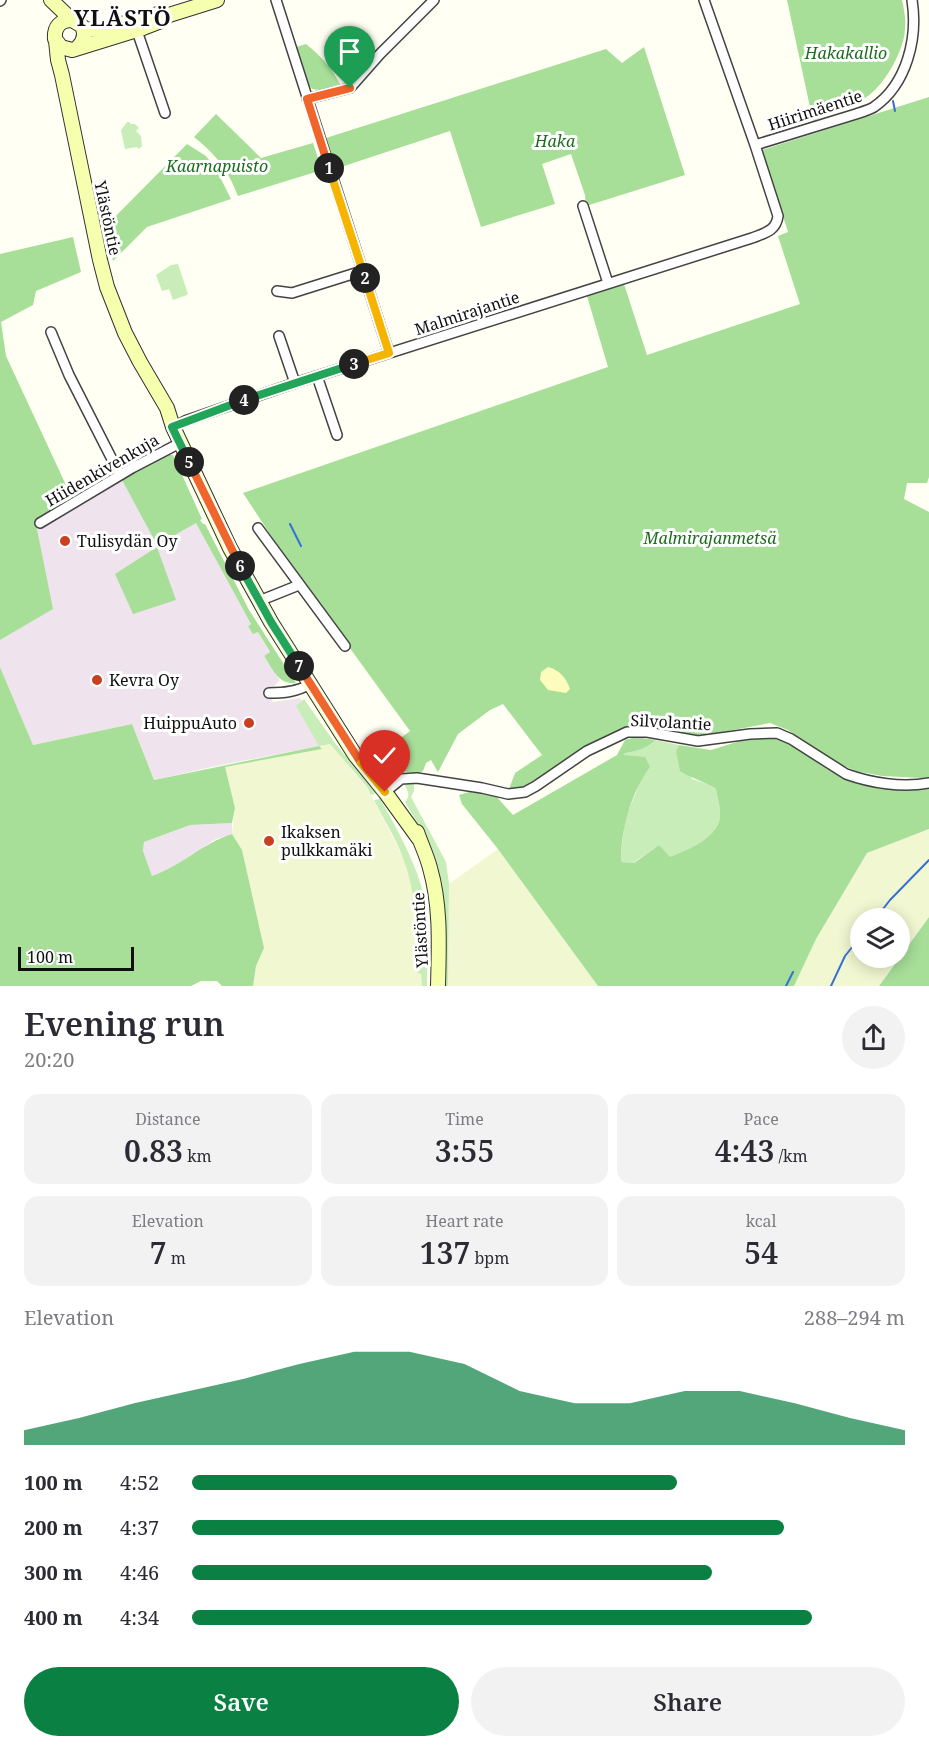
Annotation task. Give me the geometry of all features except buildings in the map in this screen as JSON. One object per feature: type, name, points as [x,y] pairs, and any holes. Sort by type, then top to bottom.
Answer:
[{"type":"main road","name":"Ylästöntie","points":[[51,0],[78,24]]},
{"type":"main road","name":"Ylästöntie","points":[[51,0],[56,20],[58,60],[107,287],[125,333],[140,362],[152,395],[172,427],[230,548],[259,601],[355,755],[388,789],[419,839],[430,867],[436,892],[439,943],[438,986]]},
{"type":"main road","points":[[135,25],[100,30],[62,22],[56,35],[64,49],[75,48],[135,25],[159,14],[169,15],[217,0]]},
{"type":"main road","points":[[62,75],[66,60],[84,40],[78,24]]},
{"type":"street","points":[[276,0],[389,353]]},
{"type":"street","points":[[307,99],[350,88],[434,0]]},
{"type":"street","points":[[704,0],[755,146]]},
{"type":"street","name":"Hiirimäentie","points":[[755,146],[872,108],[889,93],[908,58],[913,33],[912,0]]},
{"type":"street","points":[[135,25],[165,113]]},
{"type":"street","name":"Malmirajantie","points":[[172,427],[295,383],[772,230],[778,216],[755,146]]},
{"type":"street","points":[[583,206],[608,283]]},
{"type":"street","points":[[277,291],[292,293],[362,271]]},
{"type":"street","points":[[51,332],[69,375],[120,475]]},
{"type":"street","points":[[279,336],[295,383]]},
{"type":"street","points":[[317,376],[337,435]]},
{"type":"street","name":"Hiidenkivenkuja","points":[[40,524],[120,475],[180,443]]},
{"type":"street","points":[[258,528],[345,646]]},
{"type":"street","points":[[259,601],[299,585]]},
{"type":"street","points":[[268,693],[298,690],[310,684]]},
{"type":"street","name":"Silvolantie","points":[[388,789],[401,779],[417,778],[508,794],[525,792],[587,751],[627,732],[647,732],[698,741],[777,733],[854,777],[897,784],[929,783]]},
{"type":"shaded area","points":[[127,122],[139,128],[136,131],[141,136],[142,146],[139,149],[137,147],[125,149],[121,130]]},
{"type":"shaded area","points":[[178,264],[188,294],[173,300],[169,289],[162,291],[156,275],[171,265]]},
{"type":"shaded area","points":[[122,480],[157,544],[196,522],[251,624],[248,626],[258,632],[270,653],[264,656],[280,680],[268,692],[273,702],[300,698],[330,744],[154,780],[132,724],[33,745],[0,667],[0,640],[52,609],[35,519],[72,498],[76,506]]},
{"type":"shaded area","points":[[304,699],[335,743],[376,793],[371,795],[367,787],[330,744],[319,746],[296,706]]},
{"type":"shaded area","points":[[655,740],[679,745],[676,751],[692,779],[716,789],[720,810],[719,821],[716,829],[710,835],[686,851],[670,858],[659,845],[633,863],[620,862],[625,819],[641,780],[650,767],[623,755],[645,748]]},
{"type":"shaded area","points":[[330,744],[367,788],[403,857],[412,888],[417,918],[418,973],[421,974],[422,986],[253,986],[256,966],[264,948],[242,850],[232,834],[235,808],[224,767],[321,749],[319,746]]},
{"type":"shaded area","points":[[414,781],[414,791],[411,797],[446,862],[449,884],[448,986],[443,986],[428,848],[405,802],[408,794],[405,786]]},
{"type":"shaded area","points":[[380,799],[412,860],[421,885],[426,907],[427,986],[422,986],[421,974],[418,973],[417,929],[408,872],[393,836],[374,800]]},
{"type":"shaded area","points":[[232,823],[232,834],[216,839],[165,872],[152,877],[143,851],[144,842],[190,825]]},
{"type":"shaded area","points":[[929,829],[929,917],[910,943],[910,908],[850,908],[850,968],[891,968],[879,986],[794,986],[816,939],[867,853]]},
{"type":"shaded area","points":[[498,849],[598,986],[448,986],[449,884]]},
{"type":"green space","name":"Hakakallio","points":[[787,0],[902,0],[905,25],[902,46],[887,75],[868,96],[813,121]]},
{"type":"green space","points":[[306,44],[325,62],[340,84],[320,90],[312,89],[296,47]]},
{"type":"green space","name":"Haka","points":[[644,47],[685,175],[586,206],[585,195],[571,154],[542,164],[555,204],[481,227],[450,131],[335,169],[326,138],[606,49],[622,63]]},
{"type":"green space","name":"Malmirajanmetsä","points":[[929,97],[929,477],[927,483],[907,483],[904,499],[929,512],[929,777],[882,776],[856,771],[833,761],[788,730],[770,723],[696,737],[641,726],[626,728],[605,736],[568,758],[536,783],[508,792],[515,773],[542,755],[503,704],[490,710],[458,734],[438,772],[431,760],[426,763],[423,771],[418,773],[406,772],[389,762],[382,752],[410,731],[299,578],[243,493],[608,367],[587,296],[624,284],[647,355],[800,304],[778,236],[788,232],[762,150]]},
{"type":"green space","points":[[216,114],[261,158],[313,143],[322,170],[238,196],[220,163],[194,137]]},
{"type":"green space","points":[[187,144],[206,156],[216,169],[231,199],[147,227],[113,261],[106,226]]},
{"type":"green space","points":[[73,237],[81,272],[36,291],[33,305],[1,322],[6,356],[72,498],[35,519],[53,609],[0,640],[0,254]]},
{"type":"green space","points":[[165,455],[173,455],[202,519],[200,520],[205,524],[249,610],[296,683],[280,679],[273,671],[264,656],[270,652],[258,632],[253,634],[248,626],[251,624],[196,523],[157,545],[122,480]]},
{"type":"green space","points":[[157,547],[176,600],[133,614],[115,574]]},
{"type":"green space","points":[[0,667],[33,745],[132,724],[154,780],[319,746],[322,749],[225,767],[235,808],[232,823],[190,825],[144,842],[143,851],[152,876],[232,834],[242,850],[264,948],[256,966],[253,986],[222,986],[217,981],[201,981],[191,986],[0,986]]},
{"type":"green space","points":[[636,737],[655,740],[645,748],[623,755],[645,757],[650,767],[637,789],[628,813],[621,862],[634,863],[659,845],[670,857],[702,841],[716,829],[720,807],[716,789],[680,771],[676,751],[679,745],[711,750],[740,741],[769,738],[785,740],[827,769],[852,781],[891,789],[929,789],[929,829],[867,853],[816,939],[794,986],[598,986],[498,849],[462,804],[459,795],[469,792],[495,795],[513,815],[617,755],[625,740]]},
{"type":"green space","points":[[929,917],[929,986],[879,986],[892,968],[910,968],[910,943]]},
{"type":"sand","points":[[548,667],[559,672],[564,678],[570,689],[566,693],[548,690],[540,680],[541,672]]},
{"type":"waterway","points":[[893,101],[895,111]]},
{"type":"waterway","points":[[290,524],[301,546]]},
{"type":"waterway","points":[[884,908],[929,860]]},
{"type":"waterway","points":[[831,986],[850,950]]},
{"type":"waterway","points":[[786,986],[793,972]]},
{"type":"place","name":"Tulisydän Oy","points":[[65,541]]},
{"type":"place","name":"Kevra Oy","points":[[97,680]]},
{"type":"place","name":"HuippuAuto","points":[[249,723]]},
{"type":"place","name":"Ikaksen pulkkamäki","points":[[269,841]]},
{"type":"district","name":"YLÄSTÖ","points":[[123,18]]},
{"type":"route","points":[[350,88],[307,99],[389,353],[295,383],[172,427],[230,548],[271,622],[355,755],[385,792]]},
{"type":"park label","name":"Kaarnapuisto","points":[[217,166]]}]
